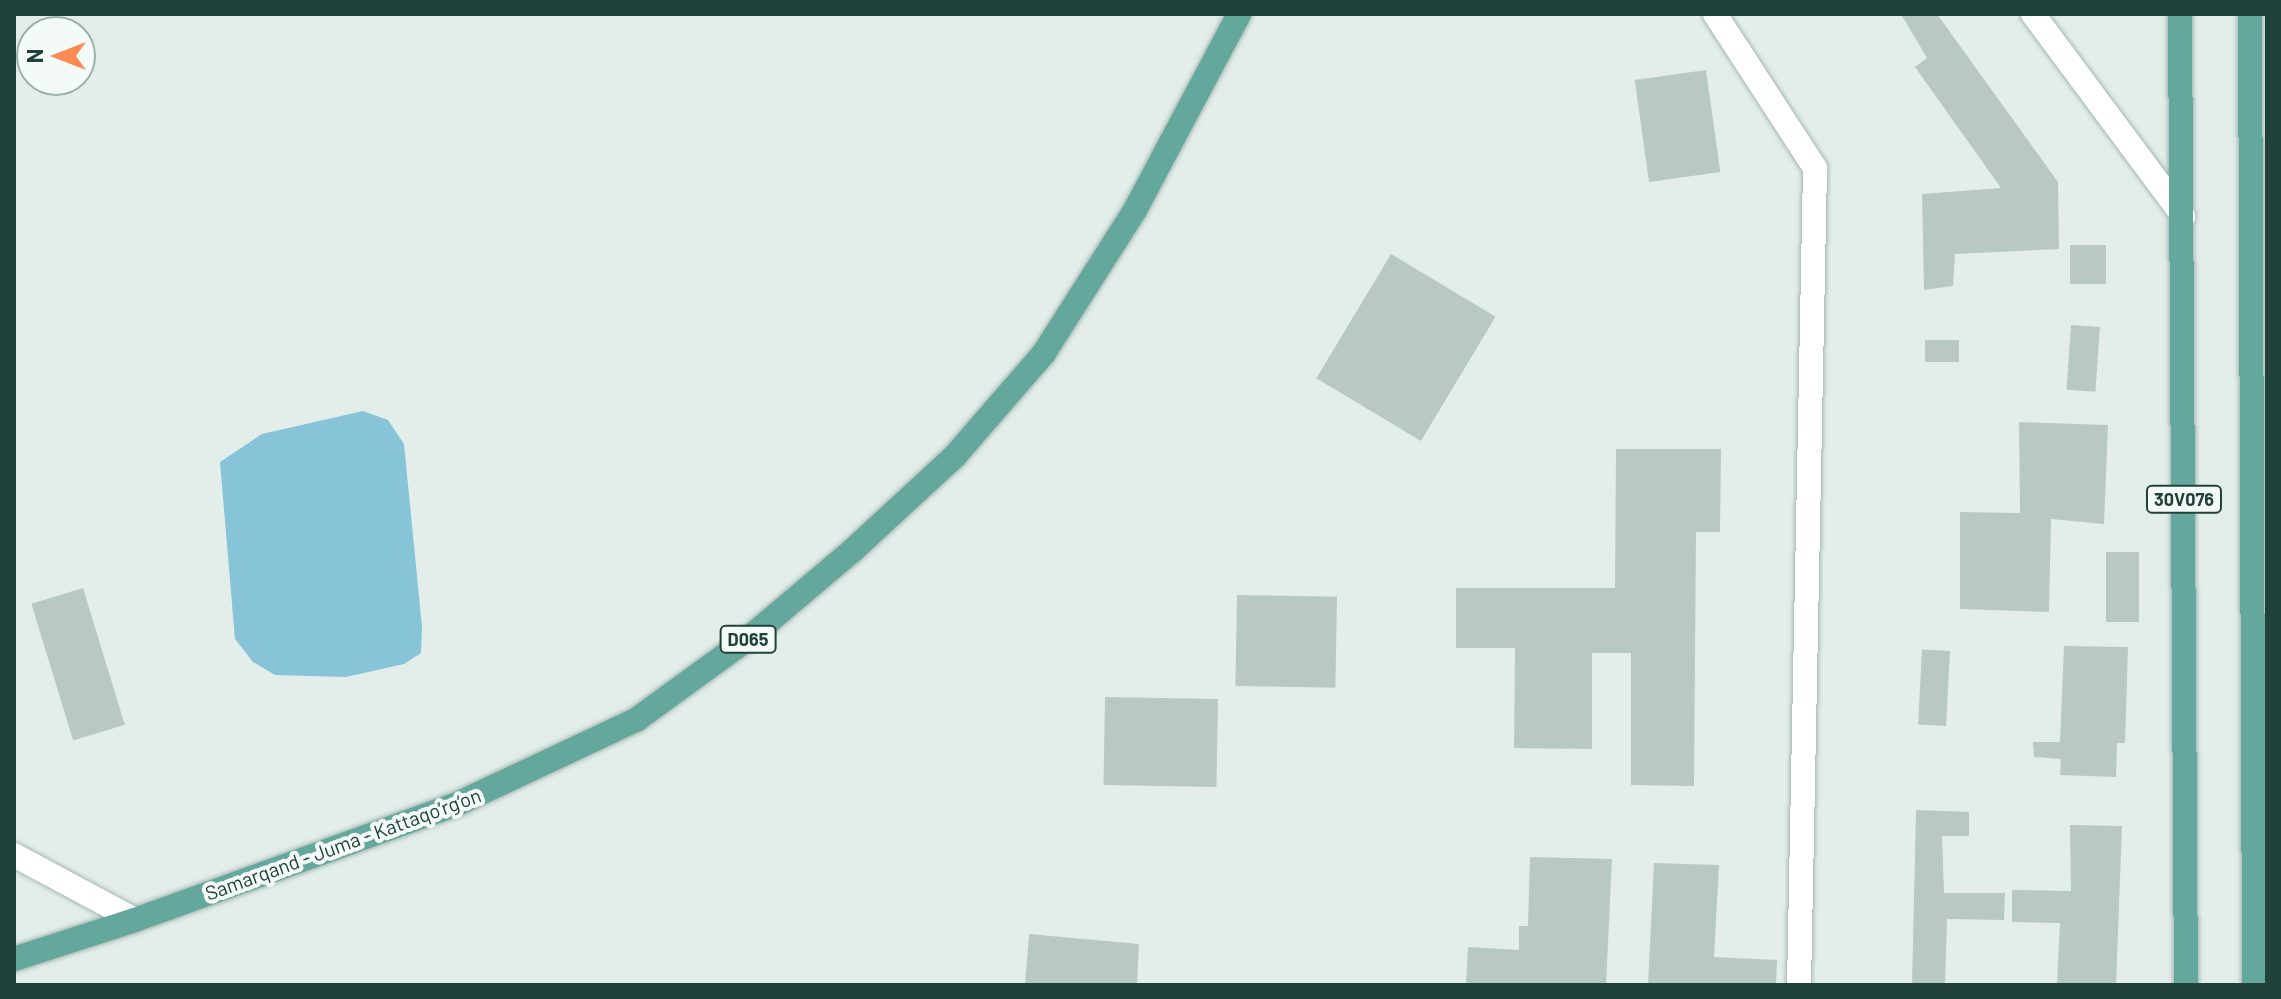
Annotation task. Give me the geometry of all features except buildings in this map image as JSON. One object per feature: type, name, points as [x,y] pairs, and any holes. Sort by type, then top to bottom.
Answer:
[{"type":"main road","name":"Samarqand - Juma - Kattaqo‘rg‘on","points":[[14,959],[135,920],[455,805],[636,720],[749,638],[852,551],[954,457],[1044,353],[1135,210],[1239,14]]},
{"type":"main road","name":"30V076","points":[[2180,14],[2186,985]]},
{"type":"main road","name":"30V076","points":[[2250,14],[2254,985]]},
{"type":"street","points":[[1715,14],[1815,168],[1799,985]]},
{"type":"street","points":[[2033,14],[2183,216]]},
{"type":"street","points":[[14,855],[135,920]]},
{"type":"water","points":[[363,411],[388,420],[404,444],[422,627],[421,653],[404,664],[346,677],[275,675],[253,662],[235,639],[220,462],[262,434]]}]
